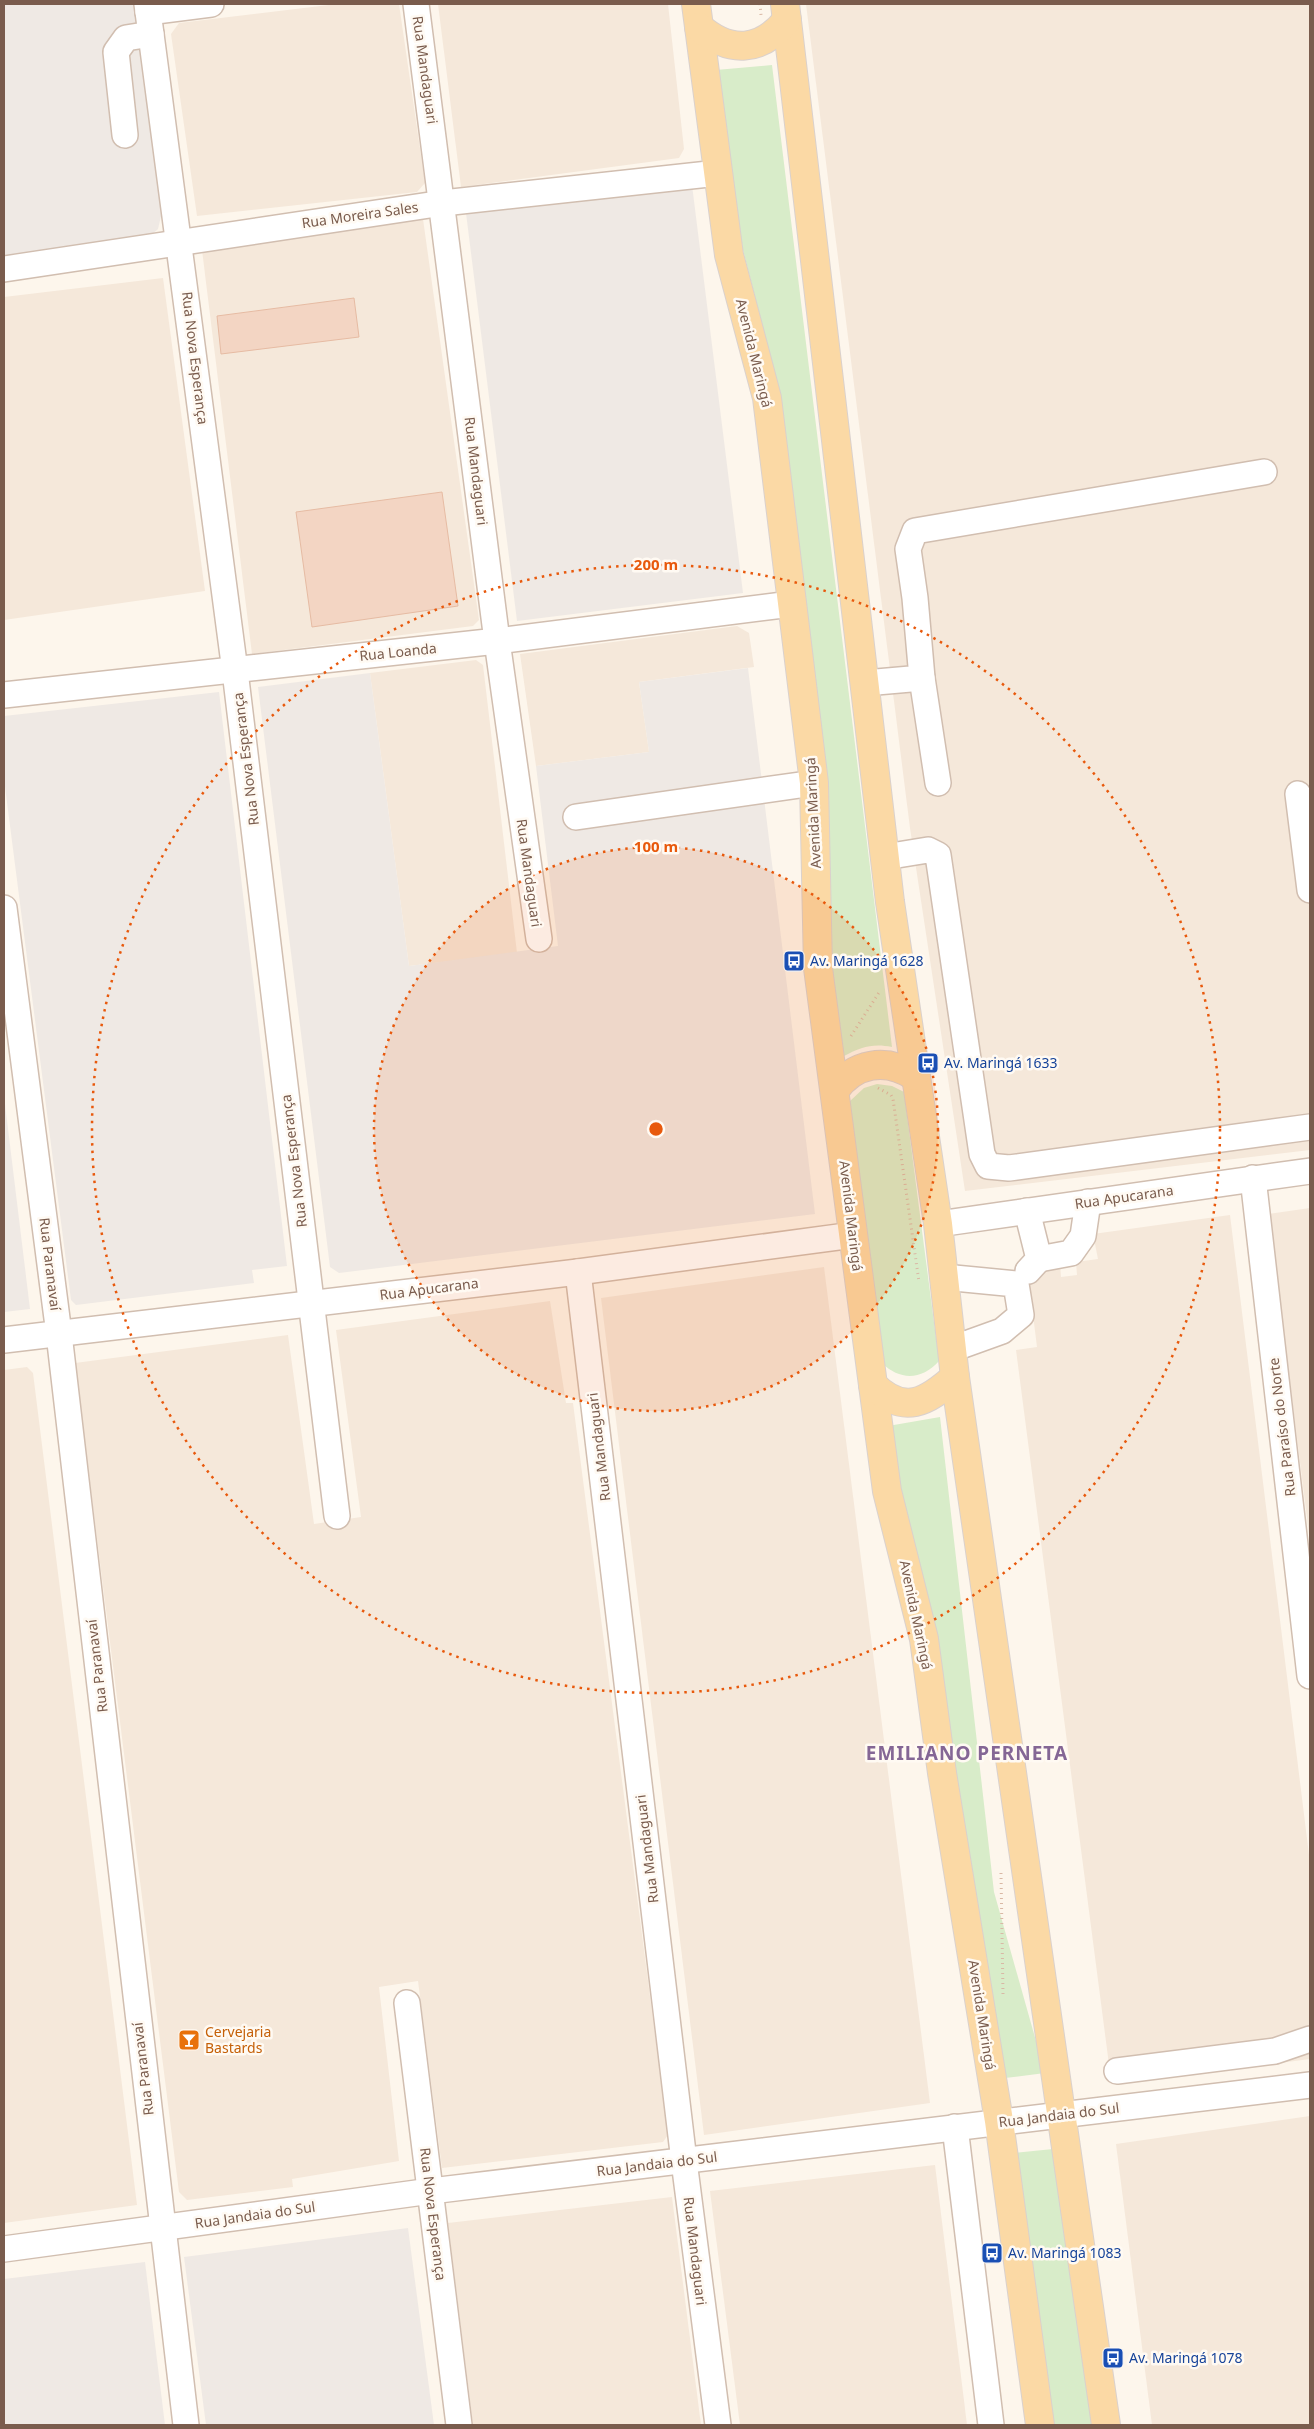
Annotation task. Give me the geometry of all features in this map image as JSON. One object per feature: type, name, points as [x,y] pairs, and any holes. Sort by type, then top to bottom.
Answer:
[{"type":"main road","points":[[697,15],[712,38],[728,45],[744,46],[765,40],[776,33],[786,12]]},
{"type":"main road","points":[[786,12],[885,857],[914,1076],[938,1224],[932,1281],[952,1349],[1106,2425]]},
{"type":"main road","name":"Avenida Maringá","points":[[697,15],[729,255],[767,398],[814,783],[818,968],[887,1490],[924,1639],[942,1773],[1000,2122],[1040,2425]]},
{"type":"main road","points":[[835,1090],[848,1076],[865,1066],[896,1067],[914,1076]]},
{"type":"main road","points":[[874,1385],[885,1397],[899,1402],[917,1402],[934,1395],[955,1377]]},
{"type":"street","points":[[124,135],[116,52],[126,38],[149,16],[211,4]]},
{"type":"street","name":"Rua Mandaguari","points":[[416,4],[497,641],[539,939]]},
{"type":"street","name":"Rua Nova Esperança","points":[[149,16],[235,670],[338,1516]]},
{"type":"street","name":"Rua Moreira Sales","points":[[4,269],[442,203],[718,173]]},
{"type":"street","points":[[938,782],[922,678],[915,598],[908,549],[915,531],[1264,472]]},
{"type":"street","name":"Rua Loanda","points":[[4,695],[497,641],[791,604]]},
{"type":"street","points":[[865,683],[922,678]]},
{"type":"street","points":[[576,817],[814,783]]},
{"type":"street","points":[[1298,794],[1310,890]]},
{"type":"street","points":[[885,857],[928,850],[938,855],[982,1154],[988,1166],[1010,1168],[1310,1127]]},
{"type":"street","name":"Rua Paranavaí","points":[[4,908],[59,1334],[186,2425]]},
{"type":"street","name":"Rua Apucarana","points":[[938,1224],[1310,1171]]},
{"type":"street","name":"Rua Paraíso do Norte","points":[[1253,1178],[1310,1676]]},
{"type":"street","points":[[932,1281],[1016,1284],[1039,1259],[1071,1253],[1083,1236],[1088,1202]]},
{"type":"street","points":[[1027,1211],[1039,1259]]},
{"type":"street","name":"Rua Apucarana","points":[[4,1340],[578,1272],[853,1235]]},
{"type":"street","name":"Rua Mandaguari","points":[[578,1272],[684,2161],[718,2425]]},
{"type":"street","points":[[952,1349],[1002,1331],[1021,1315],[1016,1284]]},
{"type":"street","name":"Rua Nova Esperança","points":[[407,2003],[459,2425]]},
{"type":"street","points":[[1117,2071],[1274,2051],[1310,2039]]},
{"type":"street","name":"Rua Jandaia do Sul","points":[[4,2249],[430,2191],[1310,2085]]},
{"type":"street","points":[[955,2127],[991,2425]]},
{"type":"path","points":[[876,1087],[891,1095],[893,1099],[932,1281]]},
{"type":"path","points":[[1001,1869],[1003,1888],[1003,1997]]},
{"type":"shaded area","points":[[4,4],[136,4],[162,212],[158,229],[150,236],[4,256]]},
{"type":"shaded area","points":[[337,4],[399,4],[425,183],[417,192],[197,216],[171,34],[179,23]]},
{"type":"shaded area","points":[[438,4],[668,4],[684,149],[679,158],[461,187]]},
{"type":"shaded area","points":[[806,4],[1310,4],[1310,1150],[965,1191],[910,828]]},
{"type":"shaded area","points":[[692,185],[743,593],[517,621],[466,213]]},
{"type":"shaded area","points":[[423,219],[479,620],[473,626],[252,654],[202,250]]},
{"type":"shaded area","points":[[163,278],[205,591],[4,620],[4,297]]},
{"type":"shaded area","points":[[737,626],[749,633],[754,667],[639,682],[649,752],[536,766],[520,654]]},
{"type":"shaded area","points":[[476,660],[483,665],[517,953],[409,966],[370,673]]},
{"type":"shaded area","points":[[748,668],[815,1214],[339,1273],[330,1267],[258,687],[370,673],[409,966],[558,946],[536,766],[649,752],[639,682]]},
{"type":"shaded area","points":[[219,692],[287,1266],[252,1270],[254,1283],[76,1305],[71,1300],[4,779],[4,716]]},
{"type":"shaded area","points":[[4,1096],[30,1309],[4,1312]]},
{"type":"shaded area","points":[[1310,1208],[1310,1542],[1269,1214]]},
{"type":"shaded area","points":[[1230,1215],[1310,1863],[1310,2059],[1117,2084],[1111,2080],[1016,1350],[1037,1347],[1027,1267],[1060,1263],[1061,1277],[1077,1275],[1076,1262],[1098,1259],[1093,1234]]},
{"type":"shaded area","points":[[824,1267],[930,2103],[704,2135],[601,1298]]},
{"type":"shaded area","points":[[550,1301],[566,1403],[573,1403],[668,2135],[663,2142],[442,2168],[418,1981],[379,1987],[399,2161],[292,2179],[293,2187],[187,2200],[179,2192],[75,1363],[288,1335],[314,1524],[361,1517],[336,1330]]},
{"type":"shaded area","points":[[27,1367],[33,1373],[137,2205],[4,2223],[4,1370]]},
{"type":"shaded area","points":[[1310,2116],[1310,2425],[1152,2425],[1116,2144]]},
{"type":"shaded area","points":[[935,2165],[967,2425],[740,2425],[710,2191]]},
{"type":"shaded area","points":[[672,2197],[701,2425],[473,2425],[448,2223]]},
{"type":"shaded area","points":[[408,2228],[434,2425],[206,2425],[184,2257]]},
{"type":"shaded area","points":[[145,2262],[165,2425],[4,2425],[4,2279]]},
{"type":"green space","points":[[772,65],[892,1047],[879,1045],[867,1047],[844,1056],[832,965],[826,783],[780,393],[743,250],[716,70]]},
{"type":"green space","points":[[877,1084],[892,1086],[904,1092],[939,1361],[925,1372],[911,1376],[896,1373],[882,1363],[849,1102],[864,1088]]},
{"type":"green space","points":[[940,1417],[994,1892],[1045,2073],[1005,2078],[896,1490],[888,1426]]},
{"type":"green space","points":[[1053,2149],[1092,2425],[1050,2425],[1014,2153]]},
{"type":"building","points":[[354,298],[359,337],[221,354],[217,316]]},
{"type":"building","points":[[442,492],[458,606],[312,627],[296,512]]},
{"type":"place","name":"Av. Maringá 1628","points":[[794,961]]},
{"type":"place","name":"Av. Maringá 1633","points":[[928,1063]]},
{"type":"place","name":"Cervejaria Bastards","points":[[189,2040]]},
{"type":"place","name":"Av. Maringá 1083","points":[[992,2253]]},
{"type":"place","name":"Av. Maringá 1078","points":[[1113,2358]]},
{"type":"district","name":"EMILIANO PERNETA","points":[[967,1753]]}]
